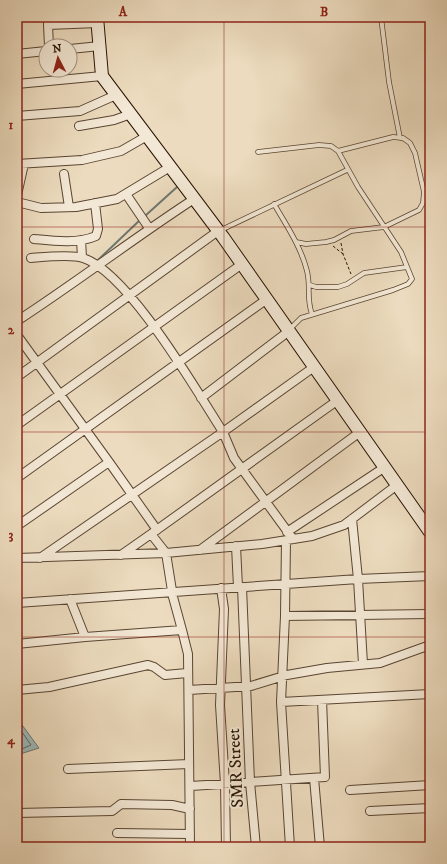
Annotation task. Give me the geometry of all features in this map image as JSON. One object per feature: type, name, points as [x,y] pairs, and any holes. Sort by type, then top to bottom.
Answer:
[{"type":"main road","points":[[97,20],[102,76],[242,264],[430,532]]},
{"type":"street","points":[[49,38],[48,21],[97,20]]},
{"type":"street","points":[[78,48],[100,46]]},
{"type":"street","points":[[17,54],[38,52]]},
{"type":"street","points":[[17,84],[102,76]]},
{"type":"street","points":[[17,116],[80,111],[116,95]]},
{"type":"street","points":[[79,126],[114,120],[131,114]]},
{"type":"street","points":[[17,195],[20,164],[88,158],[121,150],[147,136]]},
{"type":"street","points":[[17,202],[41,208],[69,207],[117,199],[170,167]]},
{"type":"street","points":[[64,174],[69,207]]},
{"type":"street","points":[[126,194],[145,222]]},
{"type":"street","points":[[17,321],[98,265],[145,222],[194,199]]},
{"type":"street","points":[[34,239],[56,241],[81,240],[93,237],[98,234],[95,203]]},
{"type":"street","points":[[17,377],[218,231]]},
{"type":"street","points":[[81,240],[82,257]]},
{"type":"street","points":[[31,258],[82,257],[98,265],[130,295],[179,362],[223,432],[234,458],[266,501],[289,537],[281,702],[290,847]]},
{"type":"street","points":[[17,425],[242,264]]},
{"type":"street","points":[[17,478],[267,299]]},
{"type":"street","points":[[201,398],[289,331]]},
{"type":"street","points":[[17,335],[132,495],[166,554],[172,591],[188,654],[190,847]]},
{"type":"street","points":[[40,558],[223,432],[314,367]]},
{"type":"street","points":[[121,555],[338,400]]},
{"type":"street","points":[[200,550],[360,432]]},
{"type":"street","points":[[17,526],[109,462]]},
{"type":"street","points":[[289,537],[385,467]]},
{"type":"street","points":[[17,558],[166,554],[236,546],[289,537],[312,536],[344,525],[397,485]]},
{"type":"street","points":[[352,519],[358,579],[363,664]]},
{"type":"street","name":"SMR Street","points":[[236,546],[246,686],[250,782],[256,847]]},
{"type":"street","points":[[17,604],[172,591],[430,576]]},
{"type":"street","points":[[221,588],[224,609],[220,688],[225,784],[226,847]]},
{"type":"street","points":[[70,599],[85,637]]},
{"type":"street","points":[[285,616],[430,614]]},
{"type":"street","points":[[17,644],[85,637],[182,630]]},
{"type":"street","points":[[189,690],[246,686],[283,676],[327,668],[380,663],[430,644]]},
{"type":"street","points":[[17,690],[38,689],[148,665],[165,674],[188,673]]},
{"type":"street","points":[[281,702],[430,694]]},
{"type":"street","points":[[190,786],[325,777],[322,700]]},
{"type":"street","points":[[68,769],[189,764]]},
{"type":"street","points":[[314,778],[320,847]]},
{"type":"street","points":[[350,790],[430,785]]},
{"type":"street","points":[[17,813],[112,810],[121,804],[172,806],[190,809]]},
{"type":"street","points":[[370,811],[430,808]]},
{"type":"street","points":[[117,833],[190,834]]},
{"type":"lane","points":[[381,17],[389,82],[400,138]]},
{"type":"lane","points":[[296,242],[306,244],[328,241],[358,229],[384,227],[419,210],[423,203],[424,192],[415,153],[410,143],[400,138],[392,138],[338,151]]},
{"type":"lane","points":[[258,152],[319,145],[331,146],[338,151],[348,170],[401,252],[412,279],[408,284],[300,318],[289,331]]},
{"type":"lane","points":[[218,231],[348,170]]},
{"type":"lane","points":[[274,204],[302,254],[310,285],[308,296],[312,314]]},
{"type":"lane","points":[[310,285],[316,287],[338,287],[347,284],[364,273],[407,267]]},
{"type":"path","points":[[342,235],[343,254],[352,280]]},
{"type":"path","points":[[328,241],[343,254]]},
{"type":"water","points":[[17,718],[39,748],[17,755]]},
{"type":"waterway","points":[[145,216],[177,187]]},
{"type":"waterway","points":[[97,261],[141,219]]},
{"type":"waterway","points":[[23,313],[72,279]]}]
